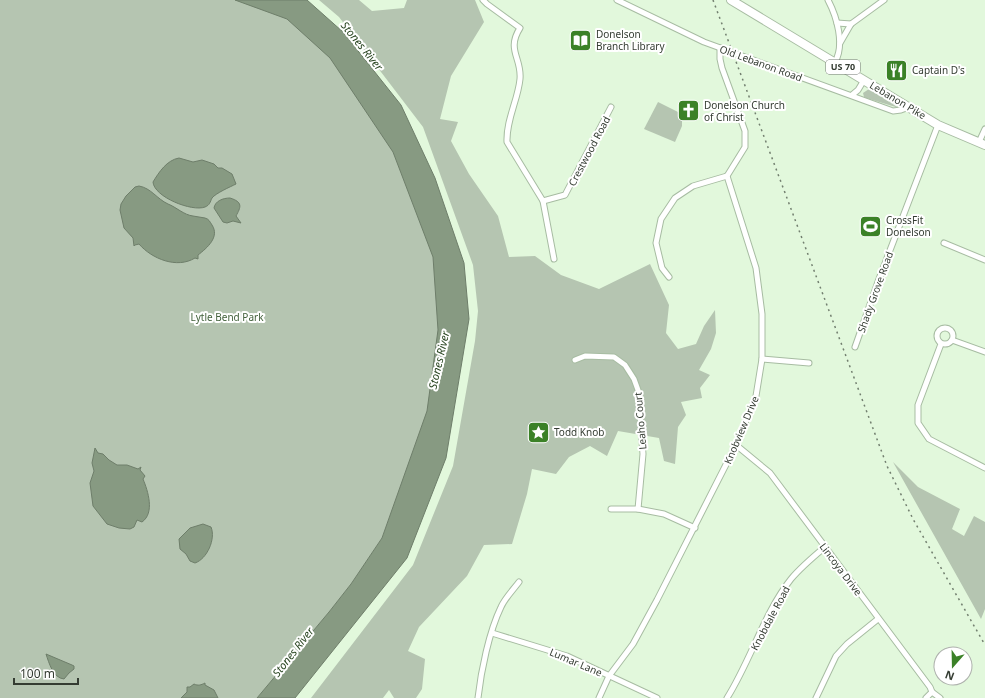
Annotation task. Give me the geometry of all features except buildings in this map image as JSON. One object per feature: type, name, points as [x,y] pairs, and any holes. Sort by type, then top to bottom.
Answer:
[{"type":"main road","name":"Lebanon Pike","points":[[731,0],[938,125],[982,143]]},
{"type":"street","points":[[483,0],[520,28],[514,40],[514,47],[520,71],[520,80],[507,131],[507,142],[544,201],[554,259]]},
{"type":"street","name":"Old Lebanon Road","points":[[617,0],[688,35],[720,48],[888,109],[896,111],[909,107]]},
{"type":"street","points":[[828,0],[837,23],[840,43],[838,56],[835,62]]},
{"type":"street","points":[[840,43],[851,24],[884,0]]},
{"type":"street","points":[[837,23],[851,24]]},
{"type":"street","points":[[669,277],[662,268],[656,243],[661,219],[675,198],[694,186],[727,176],[745,148],[745,131],[722,68],[720,48]]},
{"type":"street","points":[[852,95],[858,90],[864,80]]},
{"type":"street","name":"Crestwood Road","points":[[544,201],[565,195],[611,107]]},
{"type":"street","name":"Shady Grove Road","points":[[855,348],[879,279],[938,125]]},
{"type":"street","points":[[982,143],[985,128]]},
{"type":"street","name":"Knobview Drive","points":[[598,698],[609,676],[633,644],[695,528],[736,445],[756,396],[762,359],[762,314],[756,268],[727,176]]},
{"type":"street","points":[[944,244],[985,260]]},
{"type":"street","points":[[945,328],[950,330],[953,335],[952,340],[948,344],[941,344],[938,342],[936,336],[940,329],[945,328]]},
{"type":"street","points":[[952,340],[985,352]]},
{"type":"street","points":[[941,344],[918,405],[918,423],[929,438],[985,468]]},
{"type":"street","name":"Leaho Court","points":[[575,360],[585,356],[614,357],[625,365],[634,379],[638,390],[643,454],[638,509]]},
{"type":"street","points":[[762,359],[809,363]]},
{"type":"street","name":"Lincoya Drive","points":[[736,445],[770,473],[932,692],[940,698]]},
{"type":"street","points":[[611,509],[638,509],[664,514],[695,528]]},
{"type":"street","name":"Knobdale Road","points":[[727,698],[737,682],[779,597],[797,572],[825,547]]},
{"type":"street","points":[[478,698],[480,677],[501,607],[519,582]]},
{"type":"street","points":[[816,698],[836,656],[878,619]]},
{"type":"street","name":"Lumar Lane","points":[[492,633],[567,656],[657,698]]},
{"type":"street","points":[[926,698],[932,692]]},
{"type":"green space","name":"Lytle Bend Park","points":[[0,0],[302,0],[395,104],[458,333],[382,538],[351,584],[257,698],[0,698]]},
{"type":"green space","points":[[319,0],[359,0],[372,11],[404,8],[407,0],[475,0],[484,22],[451,76],[440,119],[458,122],[451,141],[469,174],[498,216],[509,257],[535,256],[561,275],[599,289],[650,264],[669,305],[666,333],[678,349],[696,344],[704,326],[715,310],[716,333],[711,349],[699,370],[710,375],[700,388],[702,398],[681,402],[686,415],[678,427],[675,464],[664,461],[659,438],[618,431],[607,456],[590,446],[569,457],[556,474],[532,469],[527,494],[512,544],[484,545],[467,576],[419,627],[408,651],[425,659],[422,689],[416,698],[394,698],[389,690],[383,698],[311,698],[413,565],[453,466],[475,341],[478,311],[473,265],[423,127],[339,17]]},
{"type":"green space","points":[[869,89],[899,108],[864,97],[863,93]]},
{"type":"green space","points":[[658,102],[682,114],[682,126],[675,142],[644,129]]},
{"type":"green space","points":[[893,462],[918,487],[960,509],[952,529],[964,536],[974,516],[985,522],[985,609],[981,619]]},
{"type":"water","name":"Stones River","points":[[235,0],[307,0],[343,32],[401,105],[435,178],[464,263],[469,319],[446,458],[407,558],[295,698],[257,698],[351,584],[382,538],[427,411],[438,330],[433,257],[393,152],[330,58],[287,19]]},
{"type":"water","points":[[179,158],[193,162],[202,160],[214,164],[218,168],[222,168],[232,174],[236,184],[214,196],[205,207],[192,207],[174,202],[160,193],[155,188],[153,182],[167,164]]},
{"type":"water","points":[[139,186],[147,189],[164,202],[183,213],[208,219],[214,229],[213,238],[208,246],[198,255],[198,259],[195,258],[180,263],[165,261],[151,254],[139,244],[134,246],[133,238],[124,228],[120,210],[121,204],[126,196],[135,187]]},
{"type":"water","points":[[230,198],[237,201],[240,205],[236,216],[241,223],[233,221],[227,223],[223,222],[214,208],[216,203],[220,200]]},
{"type":"water","points":[[95,448],[98,453],[103,454],[117,465],[127,465],[138,469],[141,467],[140,470],[145,476],[143,479],[149,502],[148,513],[142,522],[137,520],[134,527],[130,529],[119,528],[107,524],[93,506],[90,483],[94,471],[92,463]]},
{"type":"water","points":[[203,524],[211,527],[211,543],[207,553],[195,563],[190,561],[186,554],[180,549],[179,539],[190,528]]},
{"type":"water","points":[[46,654],[74,666],[74,669],[64,679],[60,678],[52,670]]},
{"type":"water","points":[[205,683],[205,685],[214,690],[218,698],[181,698],[187,692],[187,687],[194,684],[200,685]]},
{"type":"railway","points":[[713,0],[887,466],[913,519],[985,645]]},
{"type":"place","name":"Donelson Branch Library","points":[[580,40]]},
{"type":"place","name":"Captain D's","points":[[896,70]]},
{"type":"place","name":"Donelson Church of Christ","points":[[689,111]]},
{"type":"place","name":"CrossFit Donelson","points":[[871,226]]},
{"type":"place","name":"Todd Knob","points":[[538,432]]}]
